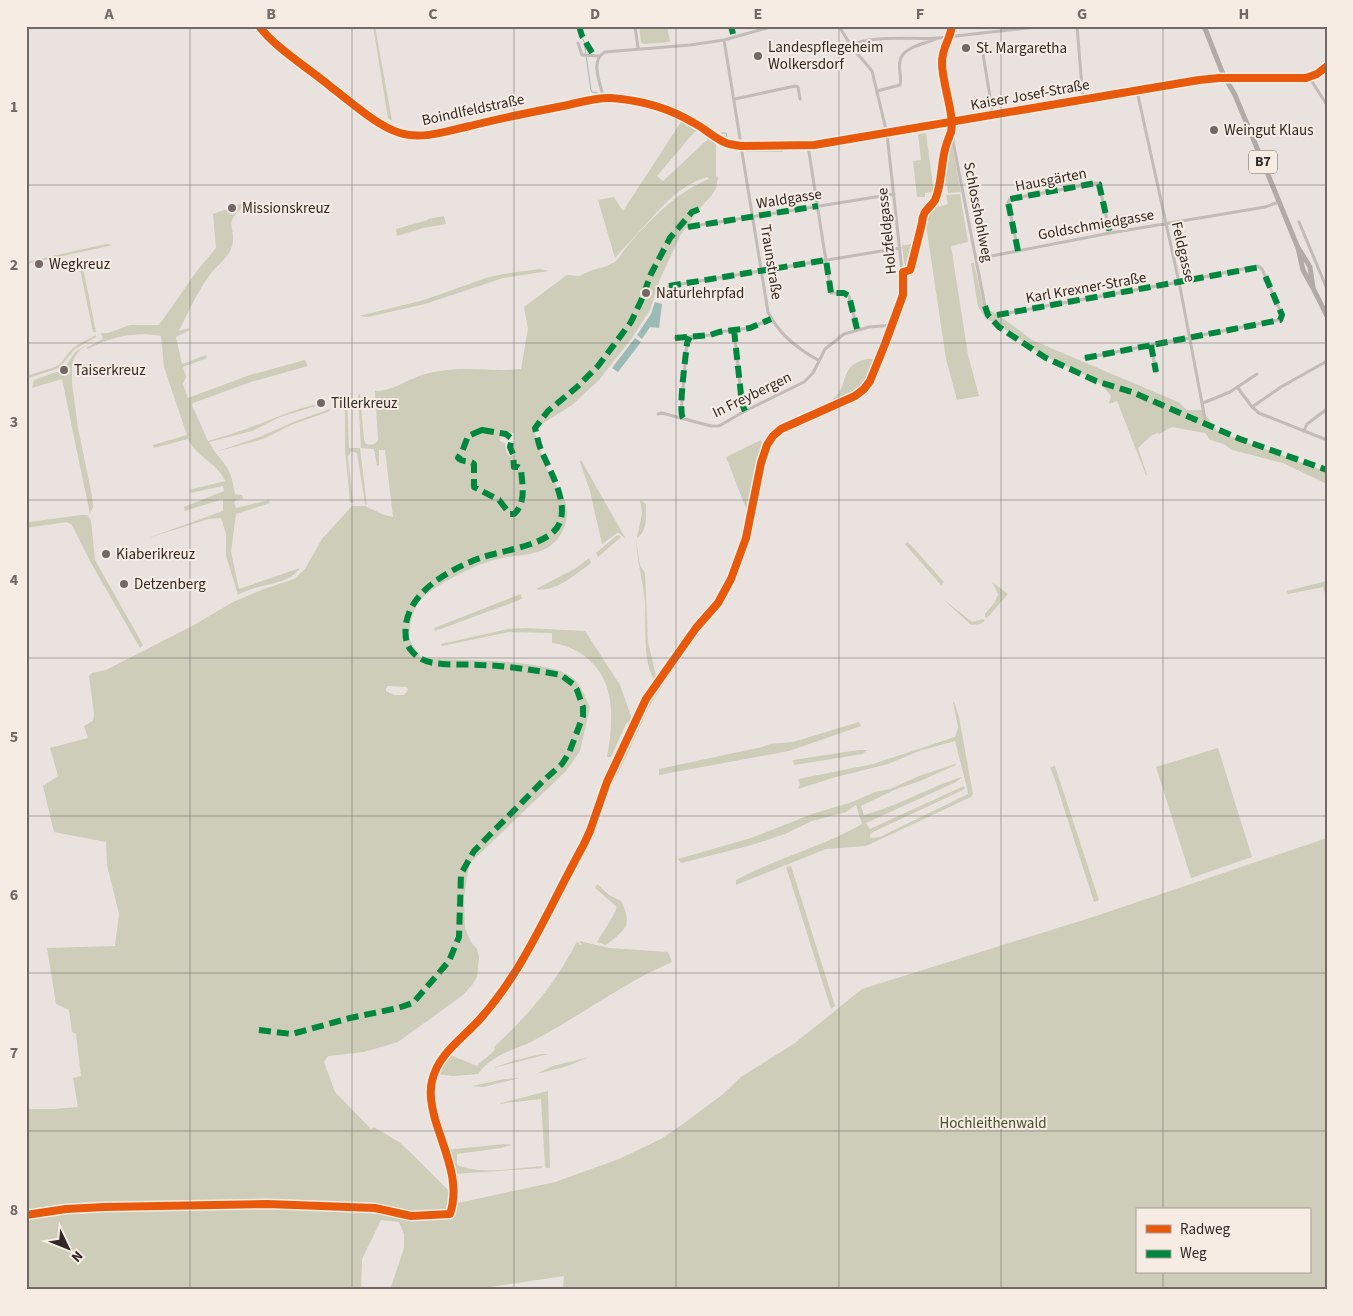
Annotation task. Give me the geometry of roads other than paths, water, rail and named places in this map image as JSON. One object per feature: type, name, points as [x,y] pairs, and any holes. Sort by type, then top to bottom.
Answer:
[{"type":"main road","name":"B7","points":[[1204,26],[1298,248],[1303,270],[1327,316]]},
{"type":"street","name":"Boindlfeldstraße","points":[[259,26],[283,48],[364,111],[390,130],[406,135],[431,135],[497,119],[603,98],[628,100],[666,110],[696,124],[720,140]]},
{"type":"street","points":[[635,26],[638,48]]},
{"type":"street","points":[[578,43],[584,56],[599,56],[605,52],[690,45],[724,40],[774,26]]},
{"type":"street","name":"Holzfeldgasse","points":[[450,1214],[453,1203],[454,1182],[434,1114],[431,1096],[431,1083],[437,1067],[448,1052],[490,1007],[520,964],[583,846],[607,782],[646,699],[700,624],[715,608],[726,589],[741,554],[750,523],[761,463],[770,440],[777,432],[788,425],[850,398],[864,389],[874,372],[893,325],[903,292],[887,134],[871,69],[851,46],[839,26]]},
{"type":"street","name":"Schlosshohlweg","points":[[952,26],[943,51],[942,66],[951,131],[985,306]]},
{"type":"street","points":[[851,46],[862,41],[937,38],[1045,26]]},
{"type":"street","points":[[1077,26],[1083,100]]},
{"type":"street","points":[[1105,26],[1129,26]]},
{"type":"street","points":[[877,91],[900,85],[899,63],[902,56],[914,47],[937,38]]},
{"type":"street","points":[[724,40],[740,138]]},
{"type":"street","points":[[981,42],[993,116]]},
{"type":"street","points":[[599,56],[596,64],[603,98]]},
{"type":"street","points":[[1327,66],[1309,78],[1327,105]]},
{"type":"street","name":"Kaiser Josef-Straße","points":[[720,140],[741,146],[808,146],[1199,80],[1226,78],[1309,78]]},
{"type":"street","points":[[735,99],[795,86],[798,88],[800,99]]},
{"type":"street","name":"Feldgasse","points":[[1137,90],[1190,338],[1205,419]]},
{"type":"street","points":[[922,219],[924,212],[935,200],[951,131]]},
{"type":"street","name":"Traunstraße","points":[[741,146],[766,305],[771,318],[789,340],[818,360]]},
{"type":"street","points":[[808,146],[831,293],[844,293],[849,296],[857,329]]},
{"type":"street","name":"Hausgärten","points":[[1018,251],[1008,202],[1010,199],[1024,196],[1099,184],[1110,233]]},
{"type":"street","name":"Waldgasse","points":[[688,227],[894,194]]},
{"type":"street","name":"Goldschmiedgasse","points":[[976,259],[1110,233],[1265,207],[1279,202]]},
{"type":"street","points":[[1299,222],[1327,289]]},
{"type":"street","points":[[668,286],[900,248]]},
{"type":"street","name":"Karl Krexner-Straße","points":[[997,315],[1260,266],[1282,318],[1190,338]]},
{"type":"street","points":[[675,338],[755,326],[771,318]]},
{"type":"street","name":"In Freybergen","points":[[658,414],[662,413],[717,427],[804,382],[813,373],[825,349],[836,339],[857,329],[893,325]]},
{"type":"street","points":[[734,330],[742,404],[745,411]]},
{"type":"street","points":[[683,418],[680,413],[687,343],[690,337]]},
{"type":"street","points":[[1084,358],[1190,338]]},
{"type":"street","points":[[1151,345],[1156,372]]},
{"type":"street","points":[[1252,407],[1281,387],[1327,362]]},
{"type":"street","points":[[1203,403],[1238,388],[1257,374]]},
{"type":"street","points":[[1238,388],[1252,407],[1263,415],[1327,440]]},
{"type":"street","points":[[1304,431],[1307,424],[1327,410]]},
{"type":"water","points":[[655,302],[662,304],[659,328],[650,327],[642,339],[637,335],[651,314]]},
{"type":"water","points":[[635,338],[641,342],[618,372],[612,368]]},
{"type":"waterway","points":[[578,26],[580,36],[584,41],[591,90],[598,93]]},
{"type":"waterway","points":[[722,133],[726,133],[727,137]]},
{"type":"place","name":"St. Margaretha","points":[[966,48]]},
{"type":"place","name":"Landespflegeheim Wolkersdorf","points":[[758,56]]},
{"type":"place","name":"Weingut Klaus","points":[[1214,130]]},
{"type":"place","name":"Missionskreuz","points":[[232,208]]},
{"type":"place","name":"Wegkreuz","points":[[39,264]]},
{"type":"place","name":"Naturlehrpfad","points":[[646,293]]},
{"type":"place","name":"Taiserkreuz","points":[[64,370]]},
{"type":"place","name":"Tillerkreuz","points":[[321,403]]},
{"type":"place","name":"Kiaberikreuz","points":[[106,554]]},
{"type":"place","name":"Detzenberg","points":[[124,584]]},
{"type":"park label","name":"Hochleithenwald","points":[[993,1123]]}]
